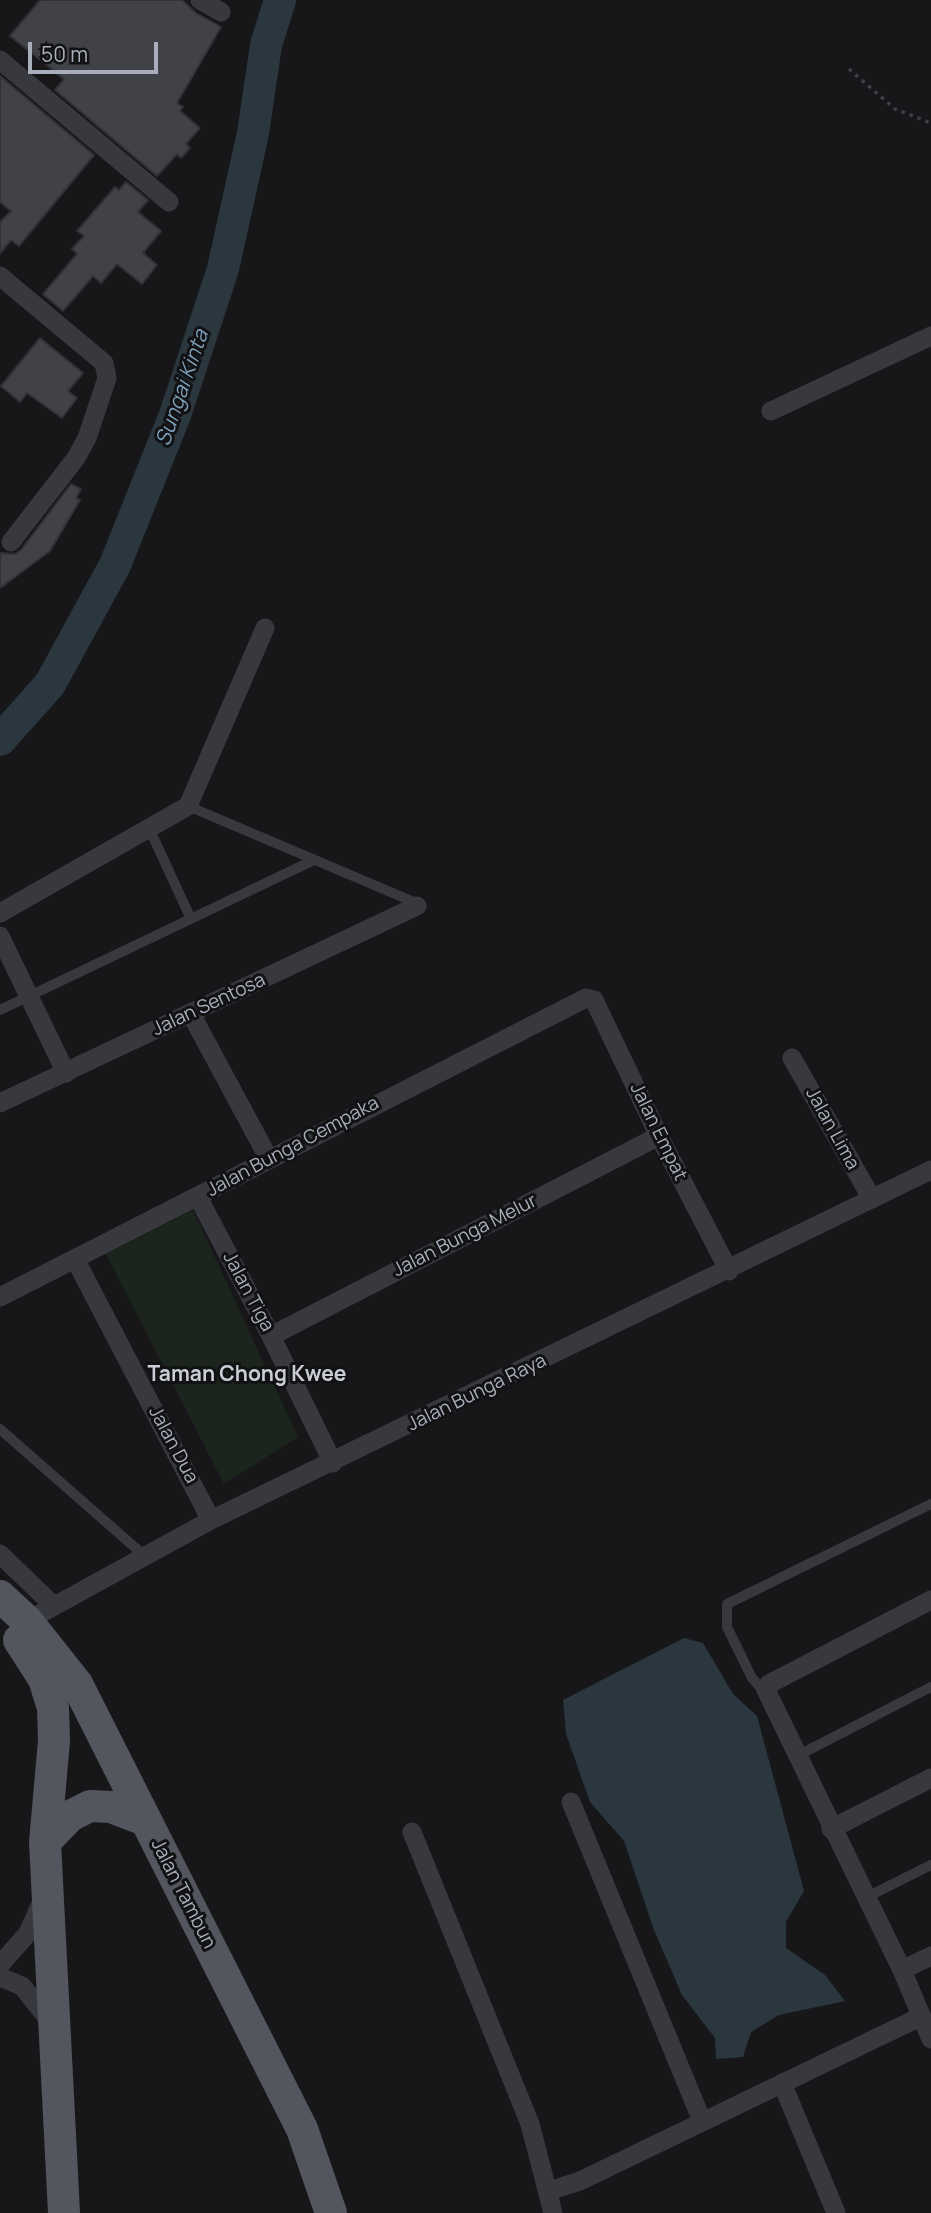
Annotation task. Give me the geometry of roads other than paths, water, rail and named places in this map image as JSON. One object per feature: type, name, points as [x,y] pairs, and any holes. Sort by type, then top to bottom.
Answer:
[{"type":"main road","name":"Jalan Tambun","points":[[0,1596],[27,1616],[77,1684],[302,2129],[331,2213]]},
{"type":"main road","name":"Jalan Tambun","points":[[27,1616],[26,1647],[44,1679],[53,1709],[54,1741],[45,1842],[65,2213]]},
{"type":"main road","points":[[45,1842],[71,1816],[90,1806],[111,1807],[145,1820]]},
{"type":"street","points":[[200,0],[221,12]]},
{"type":"street","points":[[0,60],[169,202]]},
{"type":"street","points":[[0,276],[104,363],[107,379],[102,401],[76,458],[11,542]]},
{"type":"street","points":[[771,411],[931,336]]},
{"type":"street","points":[[0,913],[188,806],[265,628]]},
{"type":"street","name":"Jalan Sentosa","points":[[0,1103],[417,906]]},
{"type":"street","points":[[0,936],[66,1073]]},
{"type":"street","name":"Jalan Empat","points":[[586,998],[594,1000],[659,1136],[729,1271]]},
{"type":"street","name":"Jalan Bunga Cempaka","points":[[0,1297],[586,998]]},
{"type":"street","points":[[191,1014],[269,1159]]},
{"type":"street","name":"Jalan Lima","points":[[792,1058],[872,1199]]},
{"type":"street","name":"Jalan Bunga Melur","points":[[271,1335],[659,1136]]},
{"type":"street","name":"Jalan Bunga Raya","points":[[27,1616],[147,1558],[211,1520],[729,1271],[931,1170]]},
{"type":"street","name":"Jalan Tiga","points":[[198,1197],[271,1335],[333,1463]]},
{"type":"street","name":"Jalan Dua","points":[[75,1259],[211,1520]]},
{"type":"street","points":[[0,1555],[27,1616]]},
{"type":"street","points":[[931,1600],[769,1684],[766,1695],[902,1970],[931,2039]]},
{"type":"street","points":[[831,1829],[931,1778]]},
{"type":"street","points":[[571,1802],[702,2121]]},
{"type":"street","points":[[412,1832],[525,2112],[553,2213]]},
{"type":"street","points":[[0,1965],[28,1933],[49,1884]]},
{"type":"street","points":[[902,1970],[931,1956]]},
{"type":"street","points":[[0,1977],[22,1986],[56,2029]]},
{"type":"street","points":[[549,2191],[580,2181],[920,2017]]},
{"type":"street","points":[[782,2083],[836,2213]]},
{"type":"lane","points":[[188,806],[417,906]]},
{"type":"lane","points":[[149,828],[191,919]]},
{"type":"lane","points":[[0,1010],[314,860]]},
{"type":"lane","points":[[0,1429],[147,1558]]},
{"type":"lane","points":[[766,1695],[752,1678],[727,1627],[727,1604],[931,1504]]},
{"type":"lane","points":[[797,1756],[931,1688]]},
{"type":"lane","points":[[867,1898],[931,1865]]},
{"type":"waterway","name":"Sungai Kinta","points":[[0,740],[50,684],[115,565],[175,415],[223,269],[253,133],[266,45],[280,0]]},
{"type":"district","name":"Taman Chong Kwee","points":[[247,1375]]}]
